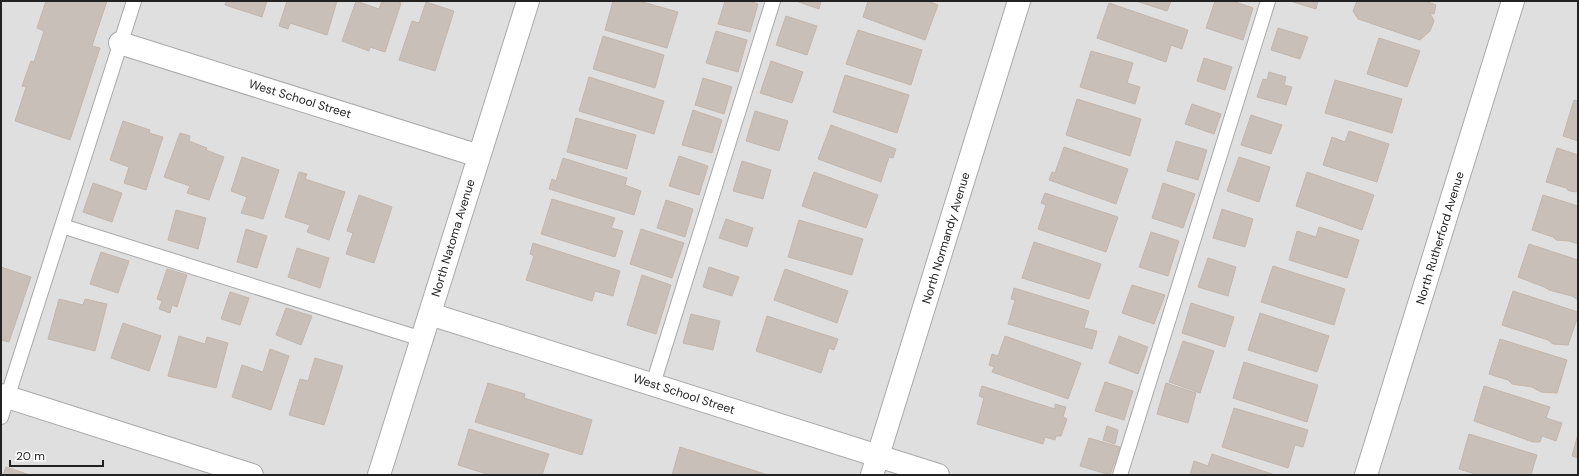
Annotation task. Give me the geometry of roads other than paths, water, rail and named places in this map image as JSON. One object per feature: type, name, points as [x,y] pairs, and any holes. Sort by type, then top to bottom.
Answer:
[{"type":"street","name":"North Natoma Avenue","points":[[380,475],[528,1]]},
{"type":"street","name":"North Normandy Avenue","points":[[875,466],[1019,1]]},
{"type":"street","name":"North Rutherford Avenue","points":[[1366,475],[1514,1]]},
{"type":"street","name":"West School Street","points":[[120,43],[479,156]]},
{"type":"street","name":"West School Street","points":[[430,314],[652,384],[875,466],[938,475]]},
{"type":"street","points":[[4,396],[252,475]]},
{"type":"lane","points":[[1,417],[4,396],[62,226],[134,1]]},
{"type":"lane","points":[[652,384],[773,1]]},
{"type":"lane","points":[[1120,475],[1268,1]]},
{"type":"lane","points":[[62,226],[422,339]]}]
